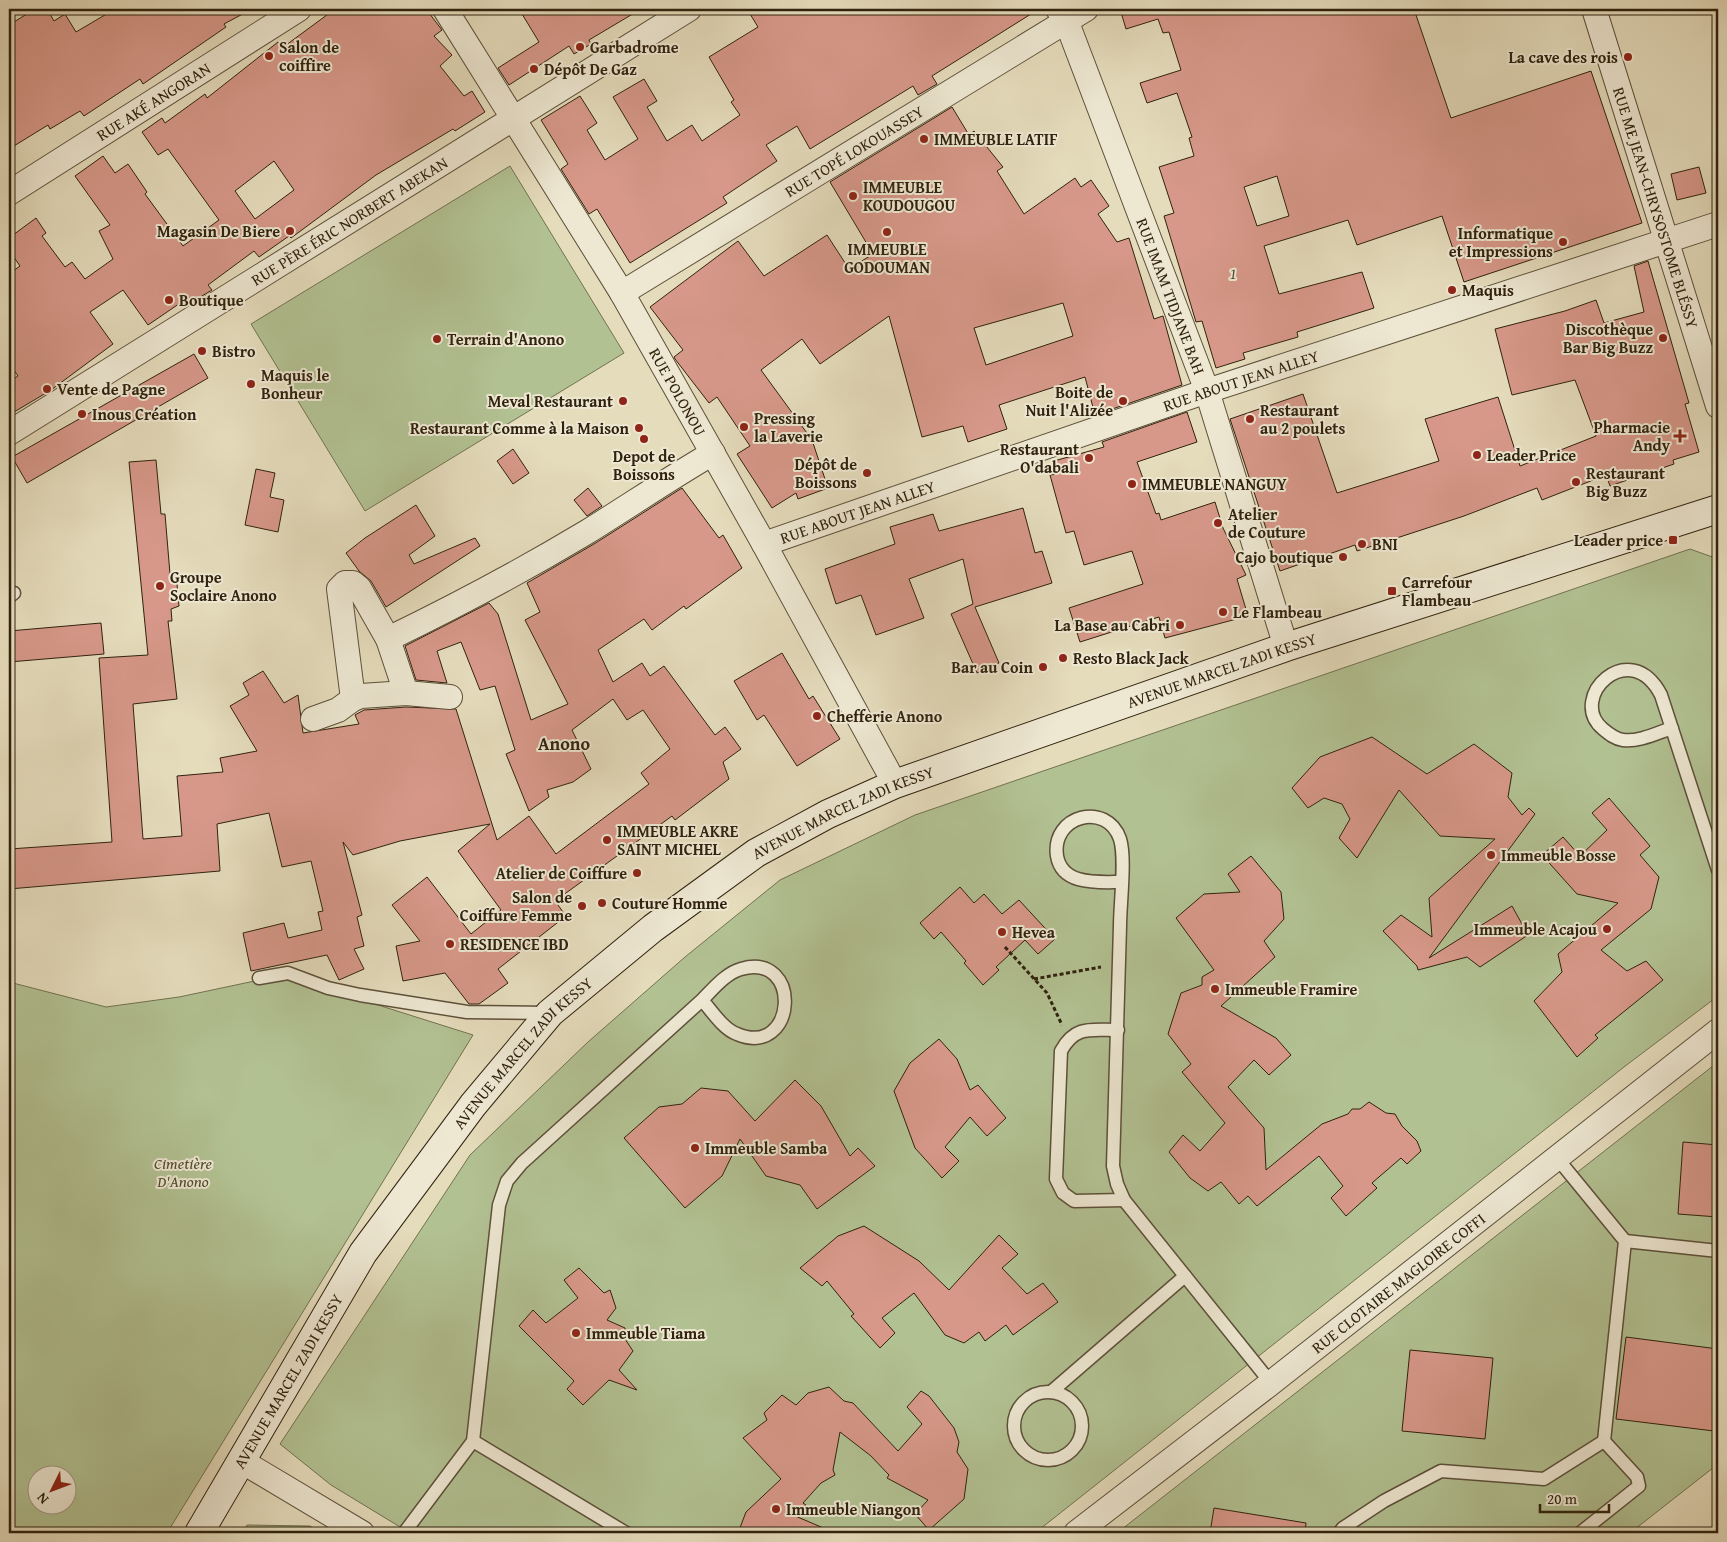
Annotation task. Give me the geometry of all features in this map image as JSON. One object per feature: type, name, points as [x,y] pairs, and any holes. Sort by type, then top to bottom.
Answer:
[{"type":"street","name":"RUE AKÉ ANGORAN","points":[[9,193],[299,9]]},
{"type":"street","name":"RUE POLONOU","points":[[446,9],[513,120],[622,293],[764,544],[895,784]]},
{"type":"street","name":"RUE PÈRE ÉRIC NORBERT ABEKAN","points":[[9,433],[689,9]]},
{"type":"street","name":"RUE TOPÉ LOKOUASSEY","points":[[622,293],[1062,14],[1086,9]]},
{"type":"street","name":"RUE ME JEAN-CHRYSOSTOME BLÉSSY","points":[[1594,9],[1718,406]]},
{"type":"street","name":"RUE IMAM TIDJANE BAH","points":[[1062,14],[1207,391],[1286,647]]},
{"type":"street","name":"RUE ABOUT JEAN ALLEY","points":[[764,544],[1207,391],[1718,224]]},
{"type":"street","points":[[388,639],[491,587],[588,531],[612,514],[713,453]]},
{"type":"street","name":"AVENUE MARCEL ZADI KESSY","points":[[199,1533],[243,1462],[363,1253],[473,1105],[550,1014],[652,928],[756,853],[828,814],[895,784],[1286,647],[1718,509]]},
{"type":"street","points":[[353,699],[339,589],[345,583],[353,583],[359,588],[388,639],[406,693]]},
{"type":"street","points":[[313,719],[338,710],[353,699],[361,696],[406,693],[450,697]]},
{"type":"street","name":"RUE CLOTAIRE MAGLOIRE COFFI","points":[[1076,1533],[1271,1383],[1718,1031]]},
{"type":"street","points":[[243,1462],[362,1533]]},
{"type":"lane","points":[[1672,728],[1637,739],[1624,740],[1610,735],[1600,726],[1594,714],[1593,700],[1597,688],[1606,677],[1618,671],[1632,670],[1645,674],[1658,690],[1672,728],[1718,870]]},
{"type":"lane","points":[[1121,882],[1088,882],[1075,879],[1065,871],[1058,860],[1056,848],[1059,836],[1066,825],[1077,818],[1090,816],[1102,819],[1113,827],[1119,838],[1122,850],[1113,1166],[1117,1184],[1124,1200],[1271,1383]]},
{"type":"lane","points":[[404,1533],[473,1441],[499,1205],[507,1181],[522,1163],[728,975],[740,969],[754,967],[767,971],[778,979],[785,991],[787,1005],[783,1018],[775,1029],[762,1036],[749,1038],[736,1034],[702,1000]]},
{"type":"lane","points":[[259,978],[288,973],[328,988],[360,995],[467,1012],[550,1014]]},
{"type":"lane","points":[[1118,1030],[1080,1031],[1068,1039],[1061,1051],[1056,1179],[1063,1193],[1074,1201],[1124,1200]]},
{"type":"lane","points":[[1557,1158],[1625,1241],[1718,1251]]},
{"type":"lane","points":[[1580,1533],[1638,1486],[1637,1477],[1604,1441],[1625,1241]]},
{"type":"lane","points":[[1051,1392],[1064,1395],[1074,1404],[1080,1416],[1082,1429],[1078,1442],[1070,1452],[1058,1459],[1045,1460],[1032,1456],[1022,1448],[1015,1436],[1014,1423],[1017,1410],[1026,1400],[1038,1393],[1051,1392],[1185,1276]]},
{"type":"lane","points":[[473,1441],[626,1533]]},
{"type":"lane","points":[[1339,1533],[1343,1528],[1384,1501],[1440,1471],[1544,1479],[1604,1441]]},
{"type":"path","points":[[1005,947],[1047,993],[1068,1039]]},
{"type":"path","points":[[1034,979],[1119,964]]},
{"type":"green space","name":"Terrain d'Anono","points":[[510,166],[624,353],[365,511],[251,324]]},
{"type":"green space","points":[[1690,549],[1718,559],[1718,996],[1624,1067],[1035,1533],[410,1533],[331,1485],[280,1444],[470,1155],[588,1042],[685,957],[780,880],[915,815]]},
{"type":"green space","name":"Cimetière D'Anono","points":[[283,975],[473,1035],[167,1533],[9,1533],[9,982],[106,1007],[179,997]]},
{"type":"green space","points":[[1718,1062],[1718,1464],[1630,1533],[1117,1533]]},
{"type":"green space","points":[[247,1525],[310,1526],[322,1533],[242,1533]]},
{"type":"building","points":[[35,9],[47,9],[54,21],[65,14],[76,32],[115,9],[252,9],[224,24],[226,27],[143,84],[140,79],[84,116],[80,111],[50,129],[48,125],[9,149],[9,25]]},
{"type":"building","points":[[335,9],[426,9],[442,30],[434,36],[452,55],[440,66],[464,96],[472,91],[485,112],[376,175],[291,238],[289,236],[259,257],[254,251],[208,285],[212,290],[192,302],[189,297],[148,325],[123,290],[90,312],[113,344],[51,390],[9,415],[9,382],[18,376],[9,363],[9,274],[20,266],[9,250],[9,238],[36,218],[46,233],[42,236],[65,267],[72,262],[85,279],[113,259],[99,231],[110,225],[75,176],[103,156],[115,173],[128,164],[147,192],[145,194],[183,246],[219,220],[168,149],[158,155],[142,132],[162,118],[165,123],[205,94],[207,98],[278,42],[282,48]],"holes":[[[274,161],[294,190],[255,219],[235,191]]]},
{"type":"building","points":[[519,9],[641,9],[589,40],[591,44],[574,54],[569,46],[509,85],[498,68],[539,42]]},
{"type":"building","points":[[747,9],[1039,9],[932,76],[937,84],[918,95],[913,86],[810,149],[797,126],[766,145],[777,161],[723,197],[727,203],[630,263],[597,209],[589,214],[561,169],[568,164],[541,120],[580,96],[597,123],[587,130],[605,160],[638,139],[613,97],[644,79],[657,101],[647,107],[667,141],[692,125],[702,141],[740,115],[731,102],[734,100],[709,57],[758,27]]},
{"type":"building","points":[[1120,9],[1414,9],[1451,118],[1591,71],[1642,223],[1464,282],[1442,216],[1357,245],[1348,220],[1264,246],[1279,294],[1362,272],[1374,308],[1297,332],[1298,337],[1243,353],[1245,359],[1216,368],[1202,321],[1196,322],[1164,216],[1174,213],[1159,167],[1194,156],[1189,138],[1192,137],[1177,93],[1147,103],[1140,83],[1181,70],[1169,32],[1163,33],[1158,19],[1126,29]],"holes":[[[1277,176],[1289,216],[1257,226],[1244,187]]]},
{"type":"building","points":[[952,107],[969,135],[974,131],[1003,167],[997,171],[1024,214],[1075,178],[1081,187],[1091,180],[1109,206],[1098,214],[1117,242],[1129,238],[1154,319],[1163,316],[1182,385],[1095,415],[1085,377],[999,405],[1007,429],[968,442],[963,426],[922,437],[889,316],[820,364],[802,339],[761,370],[812,440],[828,488],[798,499],[796,493],[772,508],[737,454],[750,446],[717,397],[709,403],[675,359],[674,357],[683,350],[650,307],[738,241],[764,276],[827,235],[849,269],[873,254],[830,182]],"holes":[[[1063,303],[1073,336],[986,365],[974,328]]]},
{"type":"building","points":[[1699,167],[1706,193],[1677,200],[1671,174]]},
{"type":"building","points":[[1648,261],[1689,403],[1685,404],[1699,452],[1673,460],[1674,464],[1610,486],[1606,475],[1542,500],[1537,488],[1464,516],[1357,551],[1355,545],[1280,571],[1230,419],[1303,394],[1337,493],[1439,461],[1425,419],[1498,397],[1520,466],[1596,436],[1575,380],[1512,395],[1495,329],[1565,311],[1596,300],[1604,323],[1644,312],[1634,266]]},
{"type":"building","points":[[194,354],[208,378],[27,483],[12,457]]},
{"type":"building","points":[[1187,412],[1197,442],[1137,462],[1156,514],[1159,513],[1161,520],[1215,502],[1223,528],[1246,575],[1237,579],[1248,616],[1165,638],[1159,617],[1080,642],[1069,608],[1143,584],[1132,551],[1084,565],[1074,531],[1066,533],[1050,475],[1057,474],[1054,461],[1104,447],[1102,442]]},
{"type":"building","points":[[513,449],[529,473],[513,484],[497,461]]},
{"type":"building","points":[[156,460],[161,514],[165,514],[170,574],[176,573],[179,606],[171,609],[172,621],[168,621],[177,699],[133,704],[143,839],[182,836],[177,776],[223,772],[220,758],[257,751],[230,706],[249,695],[243,683],[263,671],[284,703],[298,695],[303,733],[359,724],[355,715],[364,710],[406,707],[456,709],[497,840],[529,816],[556,854],[649,784],[641,773],[670,749],[643,710],[627,720],[613,699],[572,730],[591,769],[573,782],[547,790],[549,797],[529,811],[506,754],[515,750],[495,686],[480,690],[461,642],[437,651],[447,683],[416,680],[405,646],[489,603],[498,614],[531,720],[568,704],[525,620],[540,612],[527,583],[594,544],[682,488],[719,538],[723,535],[742,568],[686,609],[684,606],[652,630],[644,619],[598,650],[613,682],[642,663],[650,676],[664,666],[715,735],[725,727],[741,749],[723,762],[729,779],[675,820],[672,816],[555,901],[566,916],[498,969],[508,983],[479,1004],[469,1004],[445,973],[403,981],[396,946],[420,941],[392,905],[427,877],[471,934],[501,910],[458,851],[490,824],[400,841],[353,855],[343,842],[362,915],[357,917],[364,946],[354,949],[364,969],[339,980],[327,955],[251,971],[243,933],[284,923],[288,938],[322,930],[318,912],[323,911],[311,861],[282,867],[269,813],[217,824],[220,871],[9,889],[9,849],[112,842],[99,658],[148,655],[129,462]]},
{"type":"building","points":[[256,469],[275,473],[270,497],[284,500],[278,532],[245,525]]},
{"type":"building","points":[[588,488],[602,506],[587,516],[574,500]]},
{"type":"building","points":[[416,505],[435,536],[409,555],[414,564],[475,538],[480,546],[386,607],[371,581],[359,571],[346,553],[365,538]]},
{"type":"building","points":[[1023,508],[1035,553],[1042,551],[1052,583],[975,607],[999,663],[977,673],[951,614],[973,604],[963,559],[909,579],[924,618],[876,635],[861,595],[836,604],[825,569],[895,544],[890,527],[933,514],[939,531]]},
{"type":"building","points":[[101,623],[104,654],[9,662],[9,631]]},
{"type":"building","points":[[782,653],[809,699],[813,696],[840,739],[797,766],[764,715],[757,720],[734,681]]},
{"type":"building","name":"Immeuble Bosse","points":[[1372,737],[1427,774],[1474,744],[1512,773],[1508,797],[1522,815],[1529,808],[1535,814],[1429,958],[1512,906],[1528,935],[1480,967],[1467,957],[1418,970],[1417,966],[1383,931],[1401,915],[1432,937],[1429,898],[1495,839],[1440,836],[1399,790],[1357,858],[1339,838],[1350,819],[1342,804],[1324,798],[1308,808],[1292,788],[1320,757]]},
{"type":"building","name":"Immeuble Acajou","points":[[1609,798],[1650,846],[1640,855],[1659,877],[1651,909],[1601,950],[1627,971],[1646,961],[1663,980],[1595,1035],[1598,1038],[1577,1057],[1534,1001],[1562,972],[1558,954],[1618,903],[1577,894],[1542,855],[1563,837],[1580,856],[1607,830],[1592,813]]},
{"type":"building","points":[[1251,856],[1281,892],[1284,919],[1264,941],[1275,957],[1221,1006],[1276,1038],[1291,1055],[1269,1075],[1254,1060],[1228,1087],[1264,1128],[1266,1170],[1322,1124],[1348,1114],[1352,1109],[1360,1109],[1369,1102],[1386,1113],[1395,1114],[1402,1126],[1417,1141],[1421,1151],[1407,1164],[1401,1158],[1372,1183],[1377,1188],[1346,1216],[1331,1198],[1343,1186],[1319,1156],[1257,1206],[1248,1196],[1239,1204],[1221,1182],[1208,1191],[1190,1178],[1169,1152],[1183,1135],[1200,1151],[1225,1123],[1182,1072],[1191,1064],[1168,1034],[1181,993],[1202,985],[1202,977],[1214,970],[1176,918],[1204,894],[1240,892],[1228,874]]},
{"type":"building","name":"Hevea","points":[[960,887],[974,903],[984,894],[1002,914],[1019,900],[1055,939],[1038,954],[1025,940],[996,967],[999,970],[983,985],[964,963],[966,961],[941,932],[934,939],[920,923]]},
{"type":"building","points":[[939,1039],[957,1059],[970,1090],[978,1085],[1006,1118],[987,1136],[970,1117],[945,1147],[959,1161],[942,1178],[915,1148],[894,1091],[910,1063]]},
{"type":"building","points":[[795,1080],[821,1106],[850,1156],[858,1148],[875,1166],[817,1209],[800,1185],[766,1176],[740,1139],[722,1176],[685,1208],[624,1138],[659,1107],[682,1104],[701,1088],[728,1091],[755,1121]]},
{"type":"building","points":[[1683,1142],[1718,1145],[1718,1217],[1678,1214]]},
{"type":"building","points":[[864,1226],[919,1261],[949,1290],[999,1235],[1018,1254],[1002,1268],[1027,1294],[1043,1283],[1058,1302],[1013,1335],[1006,1325],[985,1341],[979,1332],[964,1343],[945,1335],[914,1293],[882,1318],[895,1333],[880,1348],[851,1316],[854,1314],[827,1281],[822,1286],[800,1268],[838,1236]]},
{"type":"building","name":"Immeuble Tiama","points":[[579,1268],[604,1293],[610,1290],[616,1308],[607,1320],[625,1328],[625,1339],[633,1351],[619,1370],[637,1390],[609,1380],[583,1405],[567,1389],[574,1381],[519,1326],[533,1310],[546,1323],[578,1298],[564,1280]]},
{"type":"building","points":[[1626,1337],[1718,1349],[1718,1400],[1714,1431],[1616,1419]]},
{"type":"building","points":[[1410,1350],[1493,1358],[1485,1439],[1402,1431]]},
{"type":"building","points":[[829,1387],[844,1401],[853,1403],[898,1451],[922,1424],[907,1407],[921,1391],[929,1396],[954,1428],[959,1442],[957,1452],[968,1469],[964,1499],[929,1530],[915,1514],[928,1500],[887,1478],[889,1475],[871,1456],[840,1432],[833,1470],[835,1475],[821,1483],[803,1503],[806,1505],[793,1515],[835,1533],[738,1533],[746,1512],[781,1479],[743,1438],[767,1420],[764,1413],[782,1395],[796,1405],[808,1393]]},
{"type":"building","points":[[1214,1508],[1306,1523],[1305,1533],[1210,1533]]},
{"type":"place","name":"Garbadrome","points":[[580,47]]},
{"type":"place","name":"Salon de coiffire","points":[[269,56]]},
{"type":"place","name":"La cave des rois","points":[[1628,57]]},
{"type":"place","name":"Dépôt De Gaz","points":[[534,69]]},
{"type":"place","name":"IMMEUBLE LATIF","points":[[924,139]]},
{"type":"place","name":"IMMEUBLE KOUDOUGOU","points":[[853,196]]},
{"type":"place","name":"Magasin De Biere","points":[[290,231]]},
{"type":"place","name":"IMMEUBLE GODOUMAN","points":[[887,232]]},
{"type":"place","name":"Informatique et Impressions","points":[[1563,242]]},
{"type":"place","name":"Maquis","points":[[1452,290]]},
{"type":"place","name":"Boutique","points":[[169,300]]},
{"type":"place","name":"Discothèque Bar Big Buzz","points":[[1663,338]]},
{"type":"place","name":"Terrain d'Anono","points":[[437,339]]},
{"type":"place","name":"Bistro","points":[[202,351]]},
{"type":"place","name":"Maquis le Bonheur","points":[[251,384]]},
{"type":"place","name":"Vente de Pagne","points":[[47,389]]},
{"type":"place","name":"Meval Restaurant","points":[[623,401]]},
{"type":"place","name":"Boite de Nuit l'Alizée","points":[[1123,401]]},
{"type":"place","name":"Inous Création","points":[[82,414]]},
{"type":"place","name":"Restaurant au 2 poulets","points":[[1250,419]]},
{"type":"place","name":"Pressing la Laverie","points":[[744,427]]},
{"type":"place","name":"Restaurant Comme à la Maison","points":[[639,428]]},
{"type":"place","name":"Pharmacie Andy","points":[[1680,436]]},
{"type":"place","name":"Depot de Boissons","points":[[644,439]]},
{"type":"place","name":"Leader Price","points":[[1477,455]]},
{"type":"place","name":"Restaurant O'dabali","points":[[1089,458]]},
{"type":"place","name":"Dépôt de Boissons","points":[[867,473]]},
{"type":"place","name":"Restaurant Big Buzz","points":[[1576,482]]},
{"type":"place","name":"IMMEUBLE NANGUY","points":[[1132,484]]},
{"type":"place","name":"Atelier de Couture","points":[[1218,523]]},
{"type":"place","name":"Leader price","points":[[1673,540]]},
{"type":"place","name":"BNI","points":[[1362,544]]},
{"type":"place","name":"Cajo boutique","points":[[1343,557]]},
{"type":"place","name":"Groupe Soclaire Anono","points":[[160,586]]},
{"type":"place","name":"Carrefour Flambeau","points":[[1392,591]]},
{"type":"place","name":"Le Flambeau","points":[[1223,612]]},
{"type":"place","name":"La Base au Cabri","points":[[1180,625]]},
{"type":"place","name":"Resto Black Jack","points":[[1063,658]]},
{"type":"place","name":"Bar au Coin","points":[[1043,667]]},
{"type":"place","name":"Chefferie Anono","points":[[817,716]]},
{"type":"place","name":"IMMEUBLE AKRE SAINT MICHEL","points":[[607,840]]},
{"type":"place","name":"Immeuble Bosse","points":[[1491,855]]},
{"type":"place","name":"Atelier de Coiffure","points":[[637,873]]},
{"type":"place","name":"Couture Homme","points":[[602,903]]},
{"type":"place","name":"Salon de Coiffure Femme","points":[[582,906]]},
{"type":"place","name":"Immeuble Acajou","points":[[1607,929]]},
{"type":"place","name":"Hevea","points":[[1002,932]]},
{"type":"place","name":"RESIDENCE IBD","points":[[450,944]]},
{"type":"place","name":"Immeuble Framire","points":[[1215,989]]},
{"type":"place","name":"Immeuble Samba","points":[[695,1148]]},
{"type":"place","name":"Immeuble Tiama","points":[[576,1333]]},
{"type":"place","name":"Immeuble Niangon","points":[[776,1509]]},
{"type":"district","name":"Anono","points":[[564,743]]},
{"type":"park label","name":"1","points":[[1233,273]]}]
